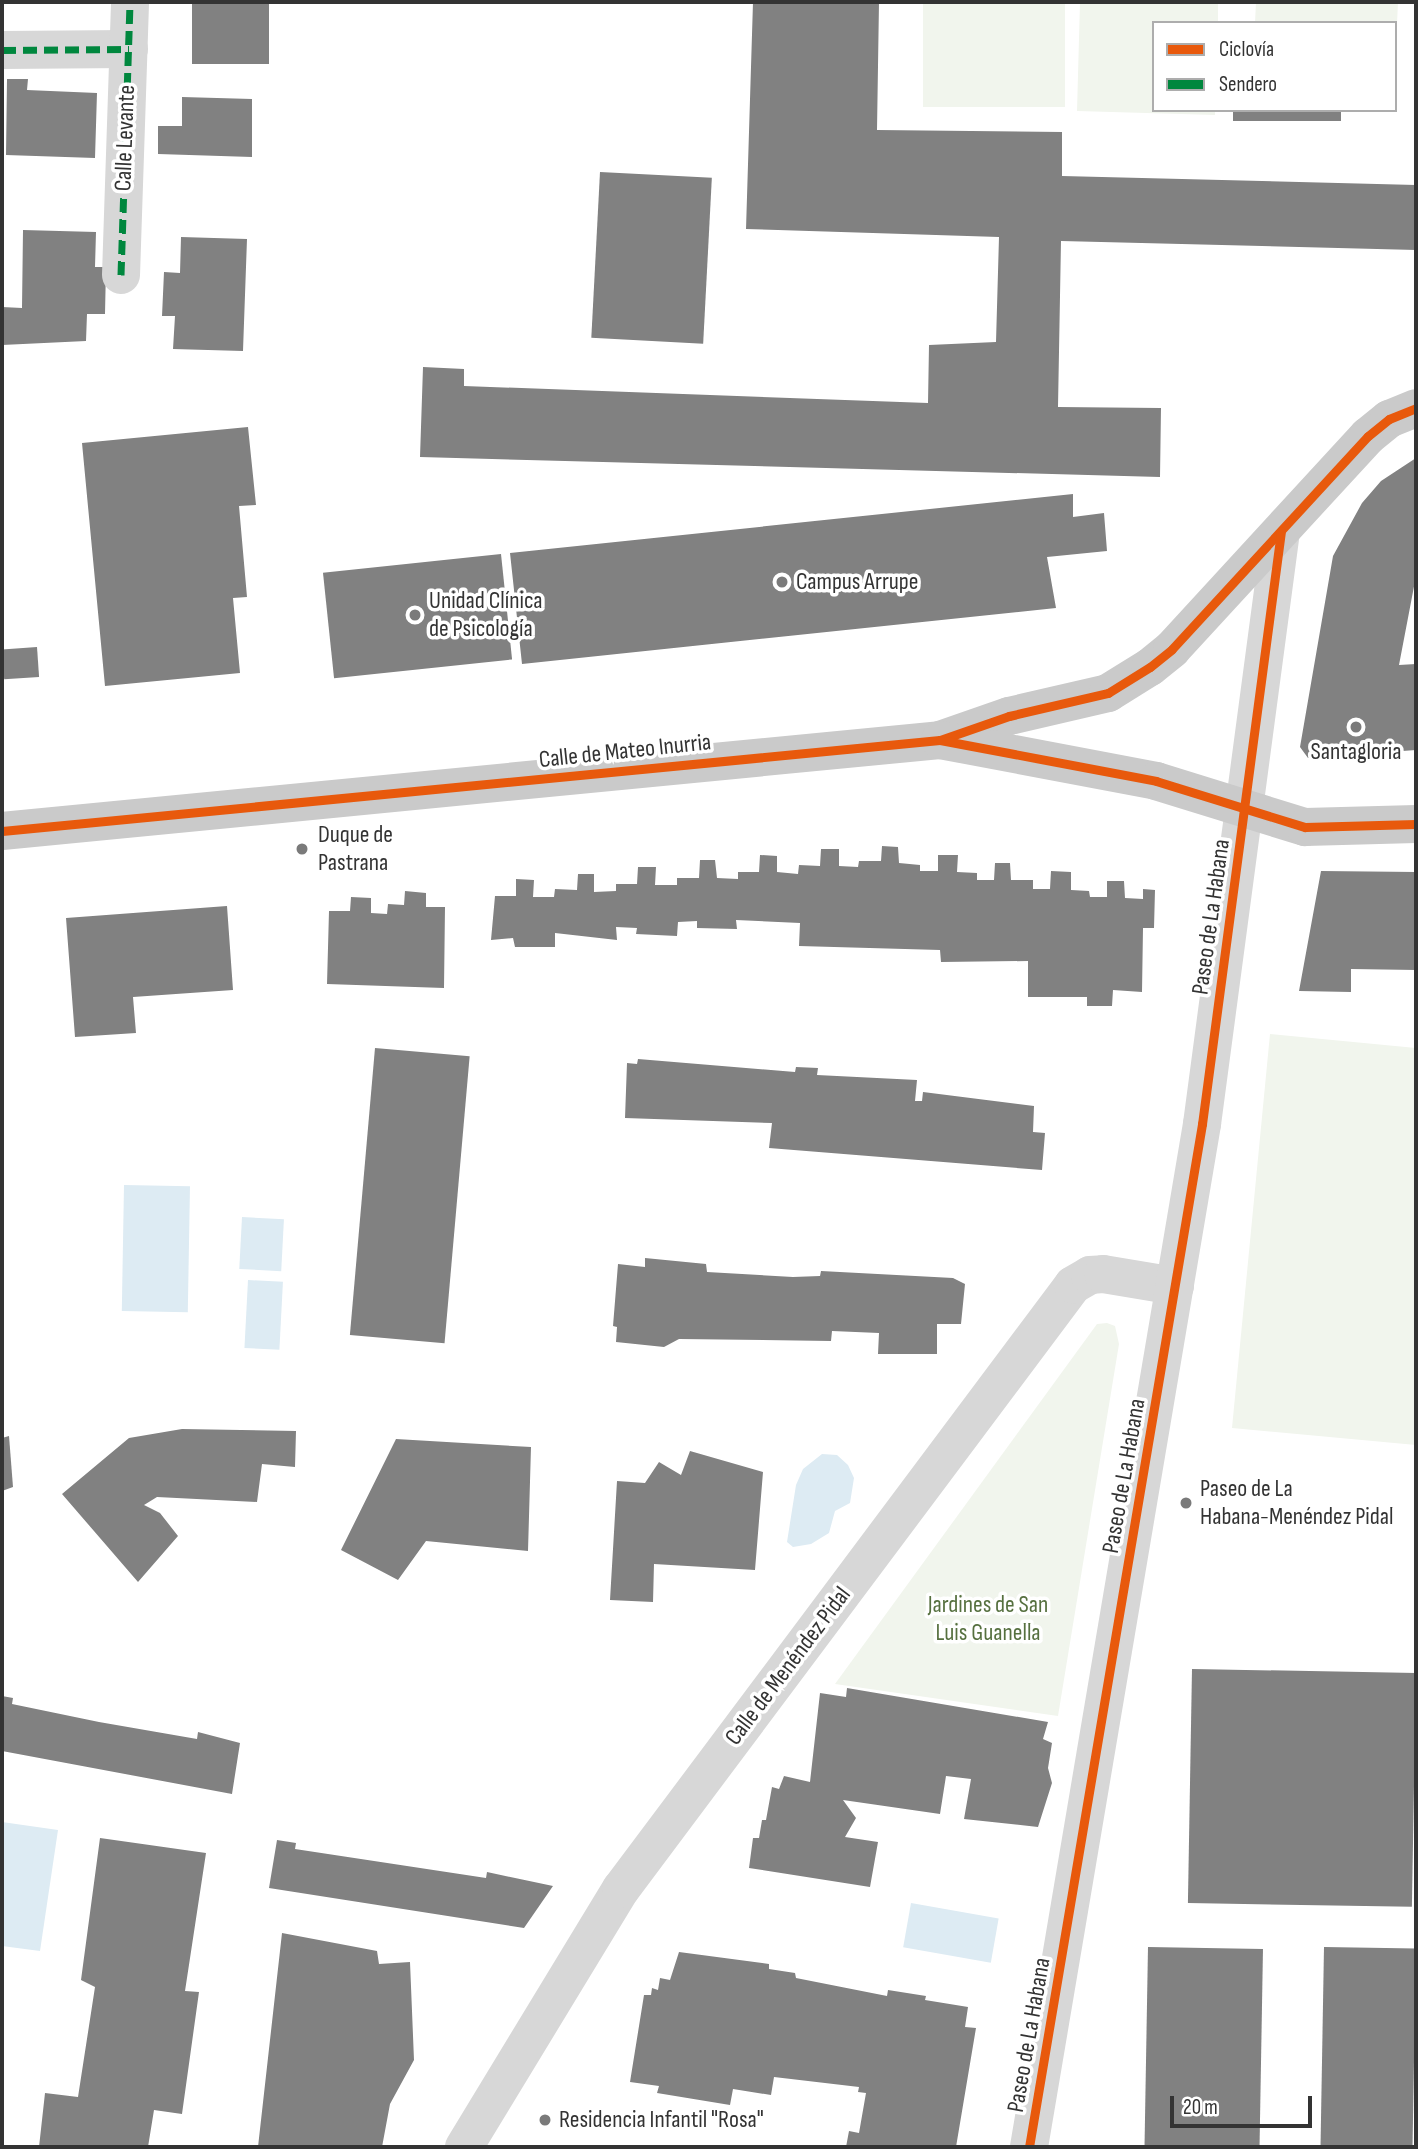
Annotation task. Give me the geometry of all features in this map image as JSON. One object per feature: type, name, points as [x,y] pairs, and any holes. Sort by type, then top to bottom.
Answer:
[{"type":"main road","points":[[940,740],[1009,716],[1087,700],[1131,680],[1172,649],[1368,436],[1389,419],[1416,408]]},
{"type":"main road","name":"Calle de Mateo Inurria","points":[[2,831],[940,740],[1156,781],[1305,827],[1416,824]]},
{"type":"street","name":"Calle Levante","points":[[121,275],[130,2]]},
{"type":"street","points":[[2,50],[128,49]]},
{"type":"street","name":"Paseo de La Habana","points":[[1029,2147],[1175,1286],[1245,810],[1281,531]]},
{"type":"street","name":"Calle de Menéndez Pidal","points":[[464,2147],[621,1889],[1073,1285],[1090,1275],[1103,1274],[1175,1286]]},
{"type":"green space","points":[[923,2],[1065,2],[1065,107],[923,107]]},
{"type":"green space","points":[[1080,2],[1218,2],[1218,21],[1152,21],[1152,112],[1215,112],[1215,115],[1077,111]]},
{"type":"green space","points":[[1256,2],[1398,2],[1397,24],[1397,21],[1255,21]]},
{"type":"green space","points":[[1270,1034],[1416,1048],[1416,1445],[1232,1428]]},
{"type":"green space","name":"Jardines de San Luis Guanella","points":[[1097,1324],[1115,1326],[1119,1344],[1058,1716],[835,1684]]},
{"type":"shaded area","points":[[124,1185],[190,1186],[188,1312],[122,1311]]},
{"type":"shaded area","points":[[242,1217],[284,1219],[281,1271],[239,1269]]},
{"type":"shaded area","points":[[248,1280],[283,1282],[279,1350],[244,1348]]},
{"type":"shaded area","points":[[822,1454],[837,1455],[848,1465],[854,1478],[850,1503],[835,1511],[829,1533],[811,1544],[793,1547],[787,1542],[796,1485],[803,1469]]},
{"type":"shaded area","points":[[2,1822],[58,1830],[40,1951],[2,1946]]},
{"type":"shaded area","points":[[911,1903],[999,1918],[991,1963],[903,1947]]},
{"type":"building","points":[[192,2],[269,2],[269,64],[192,64]]},
{"type":"building","points":[[753,2],[879,2],[877,130],[1062,132],[1062,176],[1416,185],[1416,250],[1061,241],[1058,407],[1161,408],[1160,477],[420,457],[423,367],[464,369],[464,386],[928,403],[929,345],[996,342],[999,237],[746,229]]},
{"type":"building","points":[[7,79],[28,79],[27,90],[97,93],[95,158],[6,155]]},
{"type":"building","points":[[182,97],[252,99],[252,157],[158,154],[158,126],[182,126]]},
{"type":"building","points":[[1233,112],[1341,112],[1341,121],[1233,121]]},
{"type":"building","points":[[600,172],[712,178],[703,344],[591,338]]},
{"type":"building","points":[[23,230],[96,232],[95,267],[106,267],[105,314],[87,314],[86,341],[2,345],[2,307],[22,308]]},
{"type":"building","points":[[181,237],[247,239],[243,351],[173,349],[175,316],[162,316],[164,272],[180,273]]},
{"type":"building","points":[[248,427],[256,505],[239,506],[247,597],[233,598],[240,673],[105,686],[82,443]]},
{"type":"building","points":[[1416,458],[1416,576],[1399,665],[1416,664],[1416,750],[1308,758],[1300,747],[1333,556],[1362,503],[1381,481]]},
{"type":"building","name":"Campus Arrupe","points":[[1073,494],[1073,517],[1104,513],[1107,551],[1047,557],[1056,608],[522,664],[510,553]]},
{"type":"building","name":"Unidad Clínica de Psicología","points":[[501,554],[512,659],[334,678],[323,573]]},
{"type":"building","points":[[37,647],[39,677],[4,679],[2,649]]},
{"type":"building","points":[[882,846],[898,847],[899,863],[920,865],[920,871],[938,871],[938,855],[958,855],[957,872],[977,873],[977,880],[994,880],[995,863],[1010,863],[1011,880],[1033,880],[1033,889],[1050,889],[1051,871],[1071,872],[1071,890],[1089,891],[1090,897],[1107,897],[1107,881],[1124,881],[1125,898],[1143,899],[1143,889],[1155,890],[1154,928],[1143,928],[1142,992],[1113,990],[1112,1006],[1087,1006],[1087,997],[1028,997],[1028,961],[941,962],[940,950],[799,946],[800,923],[736,920],[737,929],[697,928],[697,921],[678,922],[677,936],[636,934],[637,928],[616,927],[617,940],[555,933],[555,947],[515,947],[513,938],[491,940],[495,896],[516,896],[516,879],[534,880],[533,897],[554,897],[555,889],[577,890],[578,874],[594,874],[594,892],[616,891],[616,884],[637,884],[638,867],[656,867],[655,885],[677,885],[677,878],[699,878],[700,860],[715,860],[717,878],[738,879],[738,872],[759,872],[760,855],[777,856],[777,872],[798,874],[799,865],[820,866],[821,849],[839,849],[839,866],[858,867],[859,861],[881,861]]},
{"type":"building","points":[[1321,871],[1416,872],[1416,970],[1351,969],[1351,992],[1299,991]]},
{"type":"building","points":[[405,891],[426,893],[426,907],[445,907],[444,988],[327,984],[329,911],[350,911],[351,897],[371,898],[371,913],[387,914],[388,904],[404,905]]},
{"type":"building","points":[[227,906],[233,990],[133,997],[136,1033],[75,1037],[66,918]]},
{"type":"building","points":[[375,1048],[470,1056],[445,1343],[350,1335]]},
{"type":"building","points":[[638,1059],[795,1072],[796,1067],[818,1068],[817,1075],[917,1080],[915,1101],[922,1101],[923,1092],[1034,1106],[1033,1132],[1045,1133],[1042,1170],[769,1148],[772,1123],[625,1118],[627,1063],[637,1064]]},
{"type":"building","points":[[645,1258],[706,1264],[707,1272],[793,1277],[820,1276],[821,1271],[953,1278],[965,1284],[961,1324],[937,1324],[937,1354],[878,1354],[879,1333],[832,1331],[831,1341],[679,1339],[664,1347],[616,1342],[617,1327],[613,1326],[618,1264],[645,1267]]},
{"type":"building","points":[[182,1429],[296,1431],[295,1467],[262,1464],[257,1502],[157,1497],[144,1505],[160,1513],[178,1536],[138,1582],[62,1494],[129,1438]]},
{"type":"building","points":[[9,1436],[13,1487],[2,1491],[2,1438]]},
{"type":"building","points":[[396,1439],[531,1447],[528,1551],[426,1541],[398,1580],[341,1550]]},
{"type":"building","points":[[690,1451],[763,1472],[755,1570],[654,1564],[653,1602],[610,1600],[617,1481],[645,1483],[659,1462],[681,1475]]},
{"type":"building","points":[[1192,1669],[1416,1673],[1412,1907],[1188,1903]]},
{"type":"building","points":[[847,1688],[1048,1722],[1043,1739],[1052,1743],[1048,1768],[1052,1783],[1038,1827],[964,1819],[971,1779],[946,1776],[940,1814],[843,1800],[856,1818],[845,1837],[878,1842],[870,1887],[749,1868],[753,1838],[759,1838],[762,1820],[766,1820],[772,1787],[779,1789],[784,1776],[810,1782],[820,1693],[846,1697]]},
{"type":"building","points":[[2,1696],[13,1698],[12,1704],[99,1722],[197,1739],[198,1732],[240,1743],[232,1794],[2,1751]]},
{"type":"building","points":[[100,1838],[206,1853],[185,1991],[199,1992],[182,2114],[154,2110],[148,2147],[39,2147],[45,2093],[78,2097],[95,1987],[81,1980]]},
{"type":"building","points":[[277,1840],[296,1843],[295,1849],[486,1878],[487,1872],[553,1886],[524,1928],[269,1888]]},
{"type":"building","points":[[282,1933],[377,1951],[379,1964],[410,1962],[414,2060],[390,2104],[382,2147],[258,2147]]},
{"type":"building","points":[[1148,1947],[1263,1949],[1260,2147],[1145,2147]]},
{"type":"building","points":[[1324,1947],[1416,1949],[1413,2147],[1321,2147]]},
{"type":"building","points":[[679,1952],[769,1964],[769,1969],[795,1973],[796,1978],[887,1996],[888,1990],[926,1996],[925,2000],[968,2007],[965,2027],[976,2028],[956,2147],[846,2147],[849,2131],[859,2133],[866,2093],[858,2092],[859,2087],[774,2077],[771,2095],[733,2089],[730,2105],[657,2093],[659,2086],[630,2082],[644,1995],[651,1995],[652,1988],[658,1990],[660,1978],[670,1980]]},
{"type":"marked path","points":[[121,275],[130,2]]},
{"type":"marked path","points":[[2,50],[129,49]]},
{"type":"cycle path","points":[[940,740],[1009,716],[1108,693],[1150,667],[1172,649],[1368,436],[1389,419],[1416,408]]},
{"type":"cycle path","points":[[1029,2147],[1202,1124],[1281,531]]},
{"type":"cycle path","points":[[2,831],[940,740],[1156,781],[1305,827],[1416,824]]},
{"type":"place","name":"Campus Arrupe","points":[[782,582]]},
{"type":"place","name":"Unidad Clínica de Psicología","points":[[415,615]]},
{"type":"place","name":"Santagloria","points":[[1356,727]]},
{"type":"place","name":"Duque de Pastrana","points":[[302,849]]},
{"type":"place","name":"Paseo de La Habana-Menéndez Pidal","points":[[1186,1503]]},
{"type":"place","name":"Residencia Infantil \"Rosa\"","points":[[545,2120]]}]
